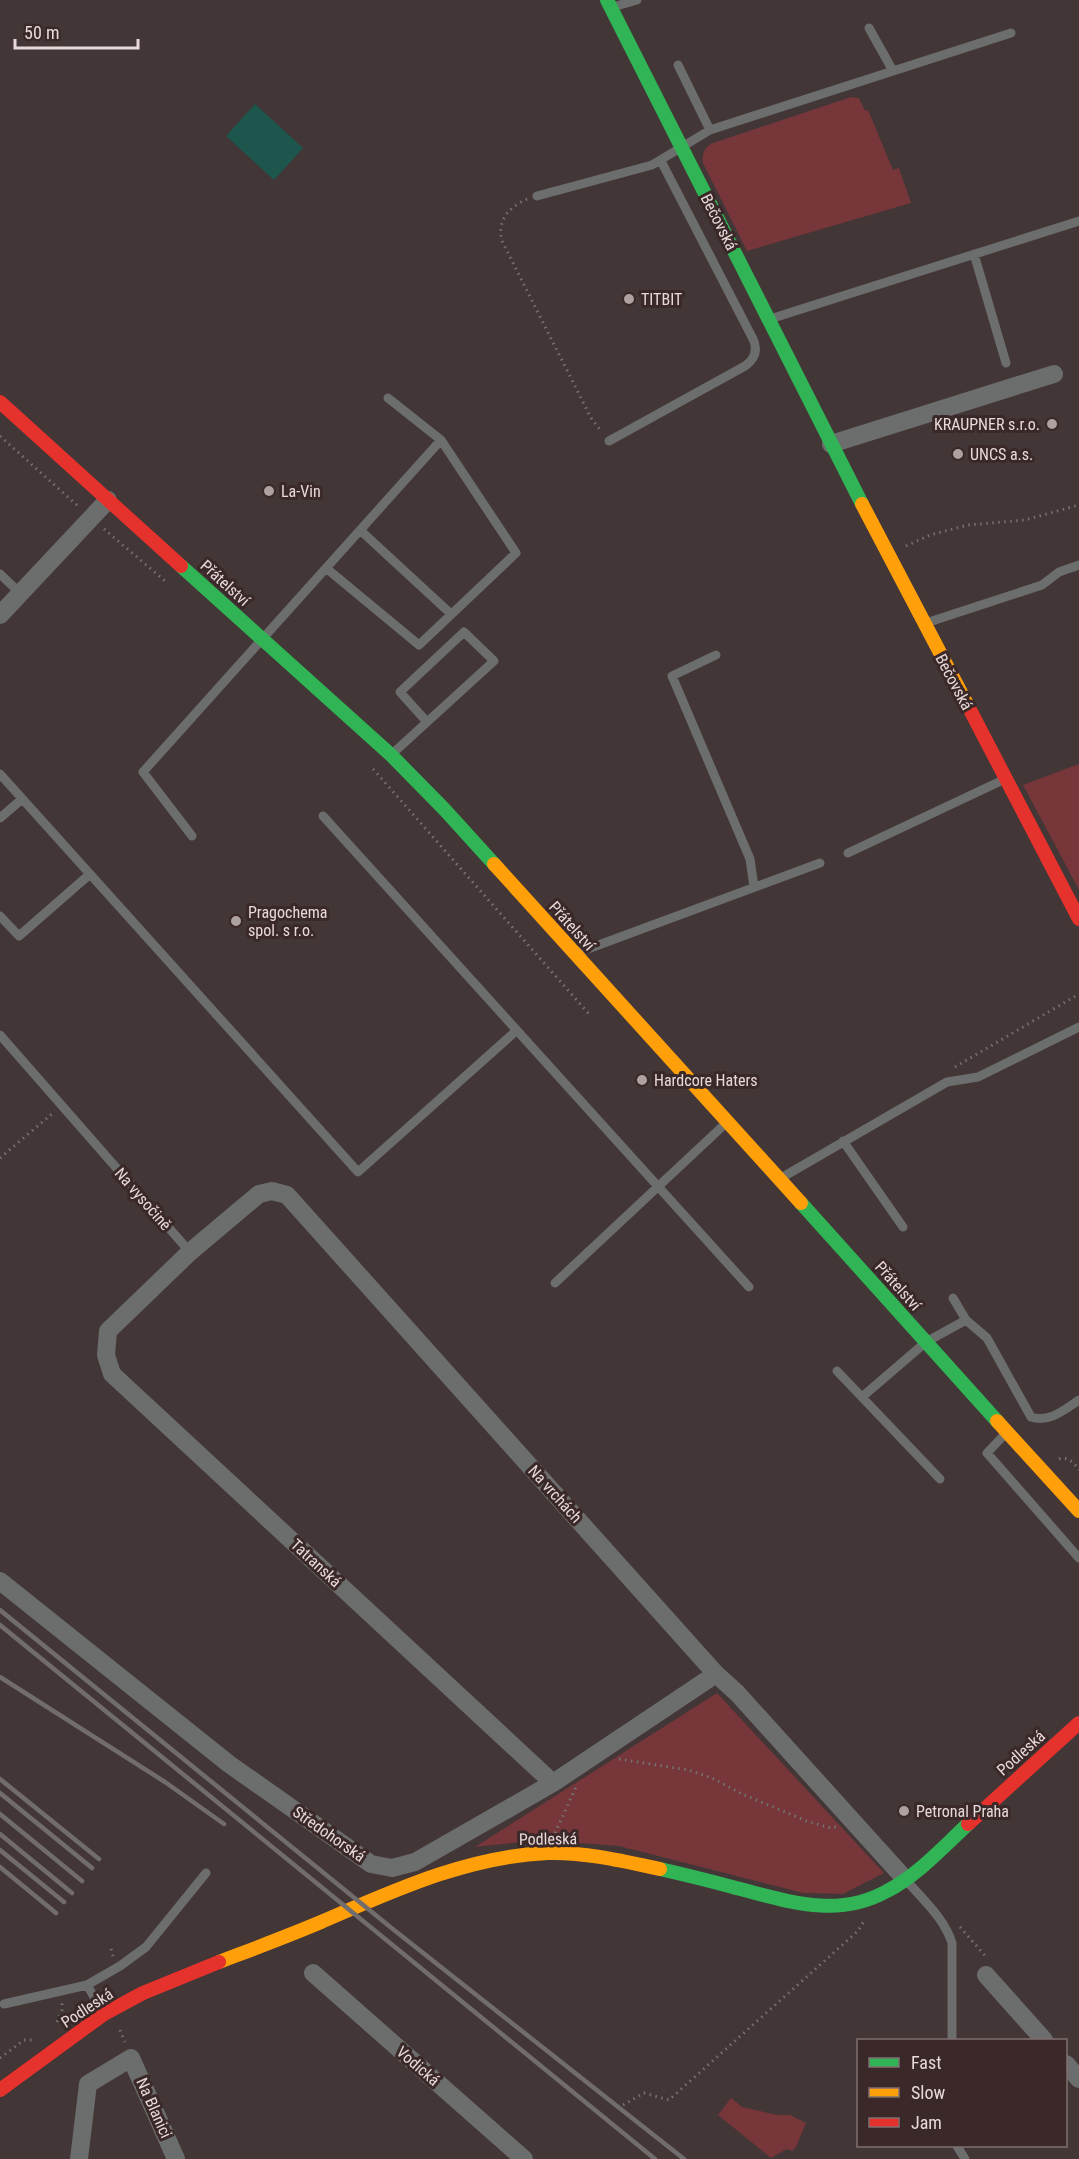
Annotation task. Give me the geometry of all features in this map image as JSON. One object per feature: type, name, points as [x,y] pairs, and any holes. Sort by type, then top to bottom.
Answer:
[{"type":"main road","name":"Bečovská","points":[[609,4],[831,444],[1079,919]]},
{"type":"main road","name":"Přátelství","points":[[0,402],[391,755],[445,810],[1079,1511]]},
{"type":"main road","name":"Podleská","points":[[0,2090],[104,2014],[143,1993],[396,1890],[484,1861],[512,1855],[578,1854],[624,1860],[772,1898],[821,1907],[856,1904],[874,1898],[905,1879],[1079,1723]]},
{"type":"street","points":[[831,444],[1054,374]]},
{"type":"street","points":[[0,615],[108,500]]},
{"type":"street","name":"Na vrchách","points":[[190,1252],[259,1194],[272,1191],[287,1195],[716,1674],[737,1693],[856,1822],[905,1879]]},
{"type":"street","name":"Tatranská","points":[[190,1252],[108,1331],[106,1355],[112,1374],[553,1783]]},
{"type":"street","name":"Středohorská","points":[[0,1581],[229,1764],[371,1864],[392,1868],[415,1862],[553,1783],[716,1674]]},
{"type":"street","name":"Vodická","points":[[312,1973],[524,2159]]},
{"type":"street","points":[[986,1975],[1043,2039]]},
{"type":"street","name":"Na Blanici","points":[[79,2159],[88,2084],[132,2058],[176,2159]]},
{"type":"street","points":[[1067,2066],[1079,2079]]},
{"type":"lane","points":[[609,4],[637,0]]},
{"type":"lane","points":[[869,28],[893,71]]},
{"type":"lane","points":[[537,195],[642,168],[661,161],[680,146],[710,130],[1011,33]]},
{"type":"lane","points":[[678,65],[710,130]]},
{"type":"lane","points":[[609,441],[745,366],[755,356],[756,346],[753,339],[661,161]]},
{"type":"lane","points":[[768,320],[1079,221]]},
{"type":"lane","points":[[974,254],[1006,363]]},
{"type":"lane","points":[[326,568],[419,645],[516,553],[441,440],[388,398]]},
{"type":"lane","points":[[192,836],[143,772],[441,440]]},
{"type":"lane","points":[[360,530],[451,614]]},
{"type":"lane","points":[[924,623],[1042,585],[1059,572],[1079,564]]},
{"type":"lane","points":[[0,574],[20,593]]},
{"type":"lane","points":[[391,755],[494,661],[464,632],[400,692],[427,722]]},
{"type":"lane","points":[[716,655],[672,676],[750,859],[754,887]]},
{"type":"lane","points":[[0,774],[358,1172],[516,1031]]},
{"type":"lane","points":[[848,852],[1005,779]]},
{"type":"lane","points":[[0,818],[22,799]]},
{"type":"lane","points":[[323,816],[749,1287]]},
{"type":"lane","points":[[574,954],[820,863]]},
{"type":"lane","points":[[0,916],[20,936],[90,874]]},
{"type":"lane","points":[[779,1180],[947,1082],[978,1077],[1079,1027]]},
{"type":"lane","name":"Na vysočině","points":[[0,1035],[190,1252]]},
{"type":"lane","points":[[555,1284],[727,1122]]},
{"type":"lane","points":[[843,1141],[903,1227]]},
{"type":"lane","points":[[953,1298],[966,1320],[987,1338],[1031,1417],[1040,1420],[1052,1417],[1079,1400]]},
{"type":"lane","points":[[862,1397],[926,1342],[966,1320]]},
{"type":"lane","points":[[837,1371],[940,1479]]},
{"type":"lane","points":[[1007,1432],[987,1453],[1079,1558]]},
{"type":"lane","points":[[4,2004],[87,1985],[120,1966],[146,1947],[206,1873]]},
{"type":"lane","points":[[905,1879],[937,1914],[948,1931],[952,1943],[952,2039]]},
{"type":"lane","points":[[87,1985],[104,2014]]},
{"type":"path","points":[[537,195],[517,204],[505,215],[500,227],[502,241],[591,418],[609,441]]},
{"type":"path","points":[[0,436],[172,588]]},
{"type":"path","points":[[888,554],[930,535],[959,528],[1025,520],[1079,505]]},
{"type":"path","points":[[367,762],[589,1014]]},
{"type":"path","points":[[0,1158],[62,1105]]},
{"type":"path","points":[[619,1759],[688,1770],[712,1778],[742,1794],[808,1822],[831,1828],[856,1822]]},
{"type":"path","points":[[548,1853],[579,1780],[577,1767]]},
{"type":"path","points":[[622,2105],[644,2093],[669,2100],[858,1931],[864,1921],[858,1922]]},
{"type":"path","points":[[959,1926],[995,1967],[986,1975]]},
{"type":"path","points":[[120,2030],[127,2023]]},
{"type":"path","points":[[0,2058],[24,2040]]},
{"type":"shaded area","points":[[851,97],[859,98],[865,111],[868,110],[893,170],[899,168],[911,203],[747,251],[703,163],[703,154],[706,149],[713,143]]},
{"type":"shaded area","points":[[255,104],[303,148],[274,180],[226,136]]},
{"type":"shaded area","points":[[1079,764],[1079,890],[1023,785]]},
{"type":"shaded area","points":[[717,1693],[884,1873],[843,1894],[803,1893],[619,1846],[541,1840],[475,1847]]},
{"type":"shaded area","points":[[731,2098],[742,2107],[777,2115],[790,2115],[806,2123],[796,2147],[792,2151],[787,2149],[771,2158],[718,2115]]},
{"type":"railway","points":[[0,1610],[394,1930],[684,2159]]},
{"type":"railway","points":[[0,1625],[655,2159]]},
{"type":"railway","points":[[0,1677],[165,1782],[224,1824]]},
{"type":"railway","points":[[0,1779],[99,1859]]},
{"type":"railway","points":[[0,1793],[92,1868]]},
{"type":"railway","points":[[0,1814],[82,1881]]},
{"type":"railway","points":[[0,1834],[72,1893]]},
{"type":"railway","points":[[0,1850],[64,1902]]},
{"type":"railway","points":[[0,1867],[56,1913]]},
{"type":"traffic: fast","points":[[607,0],[862,504]]},
{"type":"traffic: fast","points":[[181,566],[391,755],[494,864]]},
{"type":"traffic: fast","points":[[801,1203],[997,1421]]},
{"type":"traffic: fast","points":[[660,1869],[793,1902],[831,1906],[850,1904],[887,1891],[909,1877],[968,1824]]},
{"type":"traffic: slow","points":[[862,504],[968,706]]},
{"type":"traffic: slow","points":[[494,864],[801,1203]]},
{"type":"traffic: slow","points":[[997,1421],[1079,1511]]},
{"type":"traffic: slow","points":[[219,1962],[403,1887],[489,1861],[518,1856],[562,1853],[604,1858],[660,1869]]},
{"type":"traffic: jam","points":[[0,402],[181,566]]},
{"type":"traffic: jam","points":[[968,706],[1079,919]]},
{"type":"traffic: jam","points":[[968,1824],[1079,1723]]},
{"type":"traffic: jam","points":[[0,2090],[104,2014],[143,1993],[219,1962]]},
{"type":"place","name":"TITBIT","points":[[629,299]]},
{"type":"place","name":"KRAUPNER s.r.o.","points":[[1052,424]]},
{"type":"place","name":"UNCS a.s.","points":[[958,454]]},
{"type":"place","name":"La-Vin","points":[[269,491]]},
{"type":"place","name":"Pragochema spol. s r.o.","points":[[236,921]]},
{"type":"place","name":"Hardcore Haters","points":[[642,1080]]},
{"type":"place","name":"Petronal Praha","points":[[904,1811]]}]
